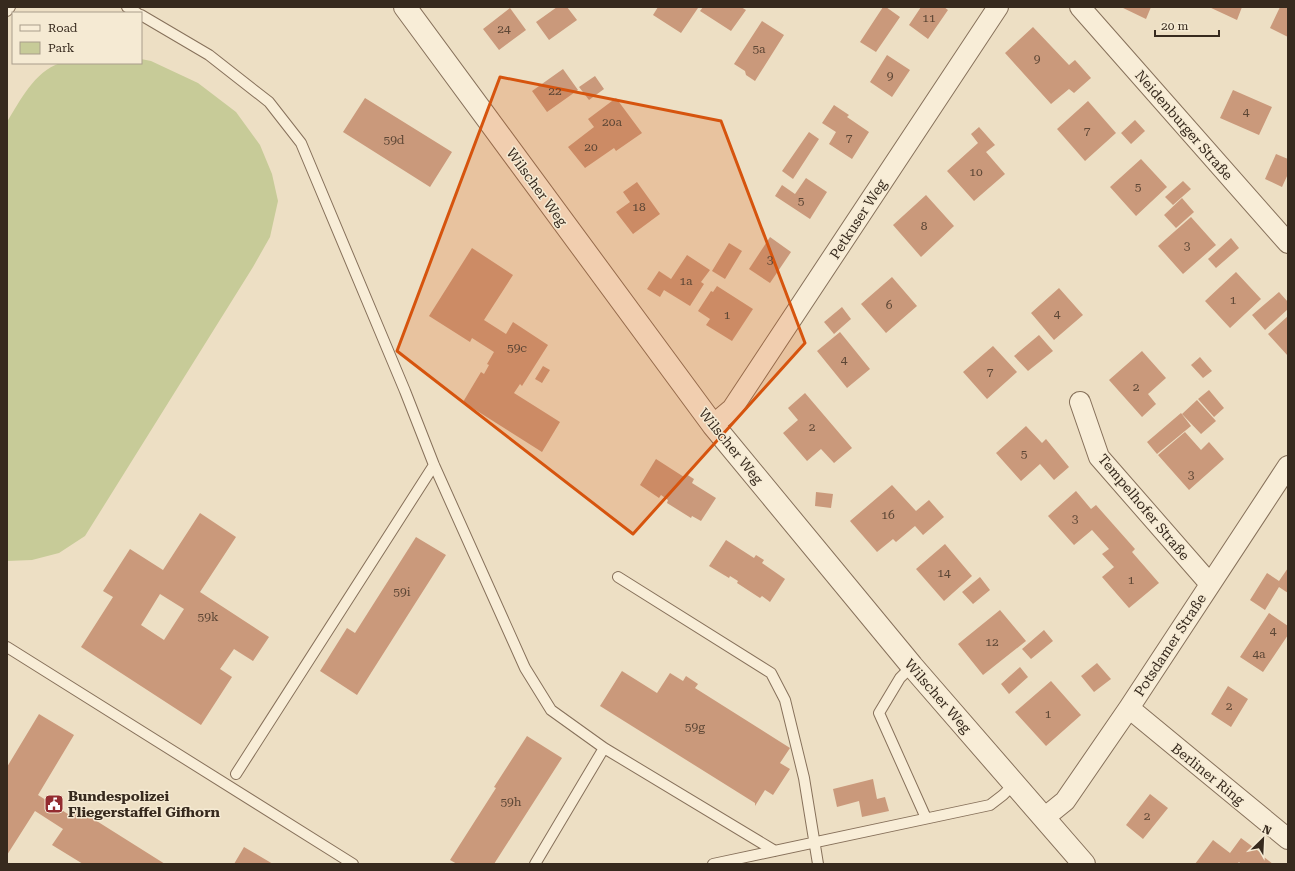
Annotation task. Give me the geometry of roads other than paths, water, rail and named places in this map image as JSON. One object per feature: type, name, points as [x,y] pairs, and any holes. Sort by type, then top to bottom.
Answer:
[{"type":"street","name":"Wilscher Weg","points":[[405,7],[713,426],[912,666],[1084,864]]},
{"type":"street","name":"Petkuser Weg","points":[[713,426],[732,409],[998,7]]},
{"type":"street","name":"Neidenburger Straße","points":[[1080,7],[1288,243]]},
{"type":"street","name":"Tempelhofer Straße","points":[[1080,402],[1099,457],[1210,584]]},
{"type":"street","name":"Potsdamer Straße","points":[[1044,818],[1065,801],[1129,708],[1288,466]]},
{"type":"street","name":"Berliner Ring","points":[[1129,708],[1288,839]]},
{"type":"lane","points":[[7,11],[10,7]]},
{"type":"lane","points":[[142,16],[209,55],[269,102],[301,143],[402,384],[434,465],[525,668],[551,710],[604,748],[775,851]]},
{"type":"lane","points":[[236,774],[434,465]]},
{"type":"lane","points":[[618,578],[771,673],[785,700],[787,708],[804,778],[818,864]]},
{"type":"lane","points":[[7,647],[353,864]]},
{"type":"lane","points":[[912,666],[900,678],[879,713],[926,818]]},
{"type":"lane","points":[[535,864],[604,748]]},
{"type":"lane","points":[[713,864],[990,805],[1014,784]]},
{"type":"place","name":"Bundespolizei Fliegerstaffel Gifhorn","points":[[54,804]]}]
